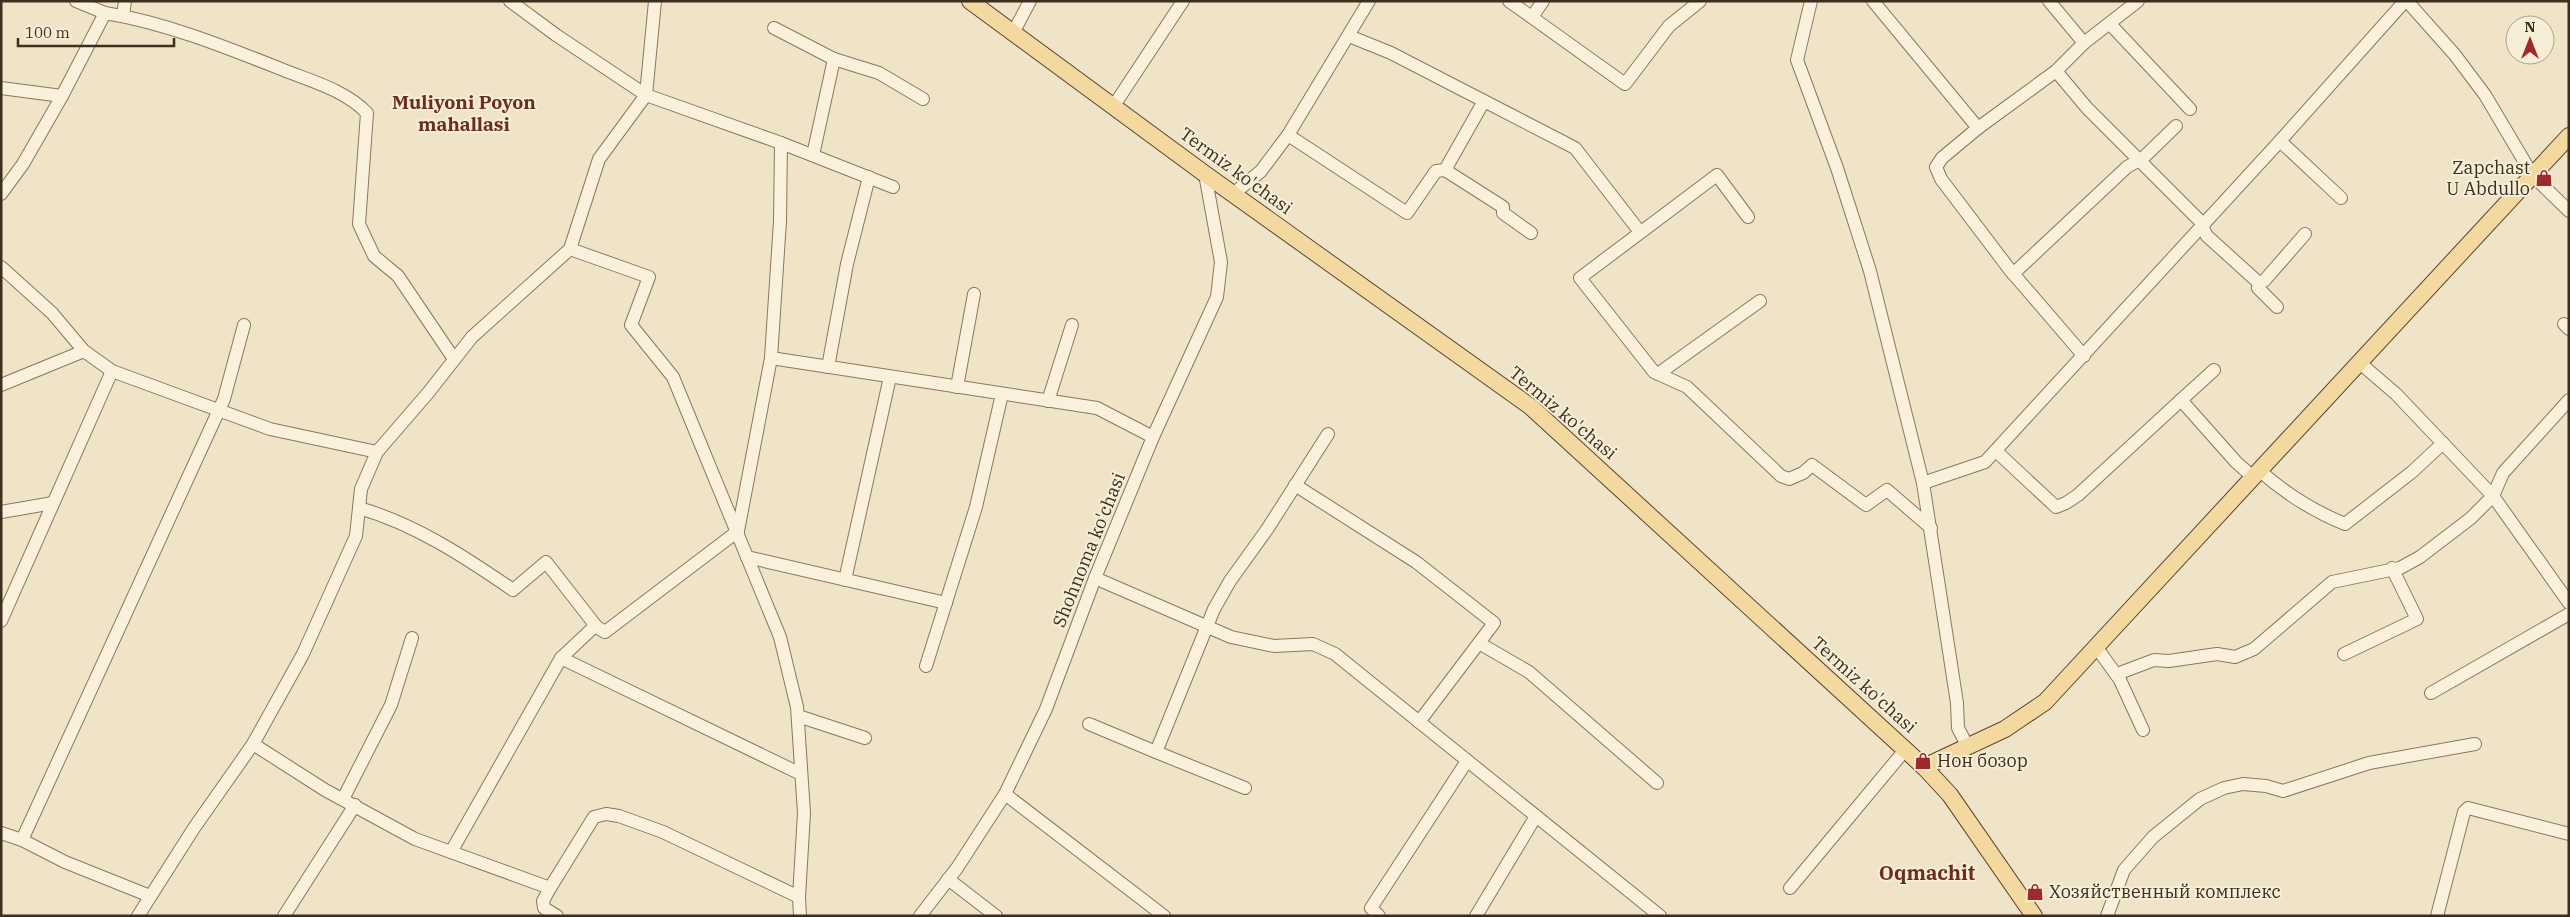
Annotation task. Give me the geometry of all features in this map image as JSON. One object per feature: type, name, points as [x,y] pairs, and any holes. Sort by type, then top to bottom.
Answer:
[{"type":"main road","name":"Termiz ko'chasi","points":[[970,1],[1205,174],[1530,407],[1924,767],[1950,795],[2034,916]]},
{"type":"main road","points":[[1924,767],[2005,729],[2045,702],[2569,136]]},
{"type":"street","points":[[76,1],[105,13],[122,16],[224,46],[336,91],[361,106],[367,113],[367,134],[359,224],[374,256],[398,276],[454,359]]},
{"type":"street","points":[[122,16],[125,1]]},
{"type":"street","points":[[510,1],[556,35],[646,95],[781,143],[893,186]]},
{"type":"street","points":[[138,916],[253,744],[303,654],[356,536],[361,489],[377,452],[422,400],[472,337],[570,249],[599,159],[646,95],[655,1]]},
{"type":"street","points":[[1013,33],[1030,1]]},
{"type":"street","points":[[1114,107],[1183,1]]},
{"type":"street","points":[[1233,194],[1261,171],[1288,135],[1369,1]]},
{"type":"street","points":[[1509,1],[1625,84],[1669,26],[1700,1]]},
{"type":"street","points":[[1532,18],[1543,1]]},
{"type":"street","points":[[1811,1],[1797,60],[1837,168],[1870,271],[1923,483],[1957,703],[1958,728],[1968,747]]},
{"type":"street","points":[[1873,1],[1978,128]]},
{"type":"street","points":[[2049,1],[2084,44]]},
{"type":"street","points":[[2084,356],[2014,274],[1941,179],[1936,168],[1942,158],[1978,128],[2056,71],[2084,44],[2138,1]]},
{"type":"street","points":[[1923,483],[1985,462],[2203,226],[2406,1],[2455,55],[2485,95],[2533,176],[2569,211]]},
{"type":"street","points":[[1,194],[23,164],[62,96],[105,13]]},
{"type":"street","points":[[2110,24],[2190,109]]},
{"type":"street","points":[[774,28],[834,59],[880,73],[923,99]]},
{"type":"street","points":[[1348,36],[1391,53],[1575,148],[1640,232]]},
{"type":"street","points":[[813,155],[834,59]]},
{"type":"street","points":[[2056,71],[2088,108],[2203,226],[2207,236],[2259,283]]},
{"type":"street","points":[[1,88],[62,96]]},
{"type":"street","points":[[1445,170],[1484,101]]},
{"type":"street","points":[[2014,274],[2127,167],[2139,160],[2176,126]]},
{"type":"street","points":[[1288,135],[1407,214],[1436,171],[1445,170],[1503,207],[1503,213],[1531,233]]},
{"type":"street","points":[[2280,141],[2340,198]]},
{"type":"street","points":[[359,508],[391,517],[474,563],[513,590],[546,562],[596,626],[605,632],[738,532],[771,358],[780,221],[781,143]]},
{"type":"street","name":"Shohnoma ko'chasi","points":[[920,916],[948,879],[1005,794],[1046,709],[1095,578],[1153,438],[1217,296],[1221,262],[1205,174]]},
{"type":"street","points":[[1748,217],[1717,175],[1580,278],[1654,372],[1687,387],[1781,476],[1788,479],[1803,473],[1812,465],[1866,505],[1887,490],[1931,528]]},
{"type":"street","points":[[828,367],[847,264],[869,177]]},
{"type":"street","points":[[2259,283],[2264,281],[2305,234]]},
{"type":"street","points":[[570,249],[648,277],[631,326],[672,378],[738,532],[780,638],[798,716],[804,813],[799,897],[800,916]]},
{"type":"street","points":[[1,267],[52,313],[84,351],[112,371],[270,429],[377,452]]},
{"type":"street","points":[[2259,283],[2258,288],[2277,307]]},
{"type":"street","points":[[957,387],[974,294]]},
{"type":"street","points":[[1658,374],[1760,301]]},
{"type":"street","points":[[22,840],[219,411],[244,325]]},
{"type":"street","points":[[1048,400],[1072,325]]},
{"type":"street","points":[[1,385],[84,351]]},
{"type":"street","points":[[771,358],[1097,408],[1153,438]]},
{"type":"street","points":[[2360,363],[2396,394],[2493,496],[2569,603]]},
{"type":"street","points":[[1996,451],[2042,496],[2056,507],[2066,503],[2078,494],[2214,370]]},
{"type":"street","points":[[1,621],[112,371]]},
{"type":"street","points":[[845,580],[890,377]]},
{"type":"street","points":[[926,666],[976,507],[1002,394]]},
{"type":"street","points":[[2182,400],[2236,462],[2322,514],[2345,524],[2412,472],[2443,443]]},
{"type":"street","points":[[2117,674],[2154,660],[2169,661],[2217,654],[2235,657],[2254,649],[2332,582],[2392,568],[2400,568],[2420,557],[2471,518],[2493,496],[2502,473],[2569,400]]},
{"type":"street","points":[[1156,752],[1206,632],[1206,627],[1230,581],[1328,434]]},
{"type":"street","points":[[1295,485],[1416,562],[1494,623],[1418,722]]},
{"type":"street","points":[[1,512],[53,503]]},
{"type":"street","points":[[747,557],[946,604]]},
{"type":"street","points":[[2344,654],[2417,619],[2392,568]]},
{"type":"street","points":[[1095,578],[1231,637],[1274,646],[1313,644],[1335,654],[1660,916]]},
{"type":"street","points":[[2431,693],[2569,614]]},
{"type":"street","points":[[451,852],[560,658],[596,626]]},
{"type":"street","points":[[343,799],[391,705],[412,638]]},
{"type":"street","points":[[1479,643],[1530,672],[1657,783]]},
{"type":"street","points":[[2097,648],[2117,674],[2143,730]]},
{"type":"street","points":[[560,658],[801,774]]},
{"type":"street","points":[[798,716],[865,738]]},
{"type":"street","points":[[1089,724],[1245,788]]},
{"type":"street","points":[[253,744],[343,799],[414,839],[550,888]]},
{"type":"street","points":[[2107,916],[2124,870],[2174,819],[2208,795],[2224,788],[2243,784],[2266,786],[2283,791],[2369,763],[2475,744]]},
{"type":"street","points":[[1790,888],[1905,750]]},
{"type":"street","points":[[1372,913],[1467,761]]},
{"type":"street","points":[[1005,794],[1164,916]]},
{"type":"street","points":[[284,916],[355,805]]},
{"type":"street","points":[[2437,916],[2464,812],[2468,808],[2569,834]]},
{"type":"street","points":[[534,916],[594,817],[606,814],[619,816],[663,832],[799,897]]},
{"type":"street","points":[[1476,916],[1536,816]]},
{"type":"street","points":[[1,833],[22,840],[65,862],[150,896]]},
{"type":"street","points":[[948,879],[996,916]]},
{"type":"street","points":[[543,901],[544,908],[558,916]]},
{"type":"place","name":"Zapchast U Abdullo","points":[[2544,178]]},
{"type":"place","name":"Нон бозор","points":[[1923,761]]},
{"type":"place","name":"Хозяйственный комплекс","points":[[2035,892]]},
{"type":"district","name":"Muliyoni Poyon mahallasi","points":[[464,113]]},
{"type":"district","name":"Oqmachit","points":[[1927,873]]}]
